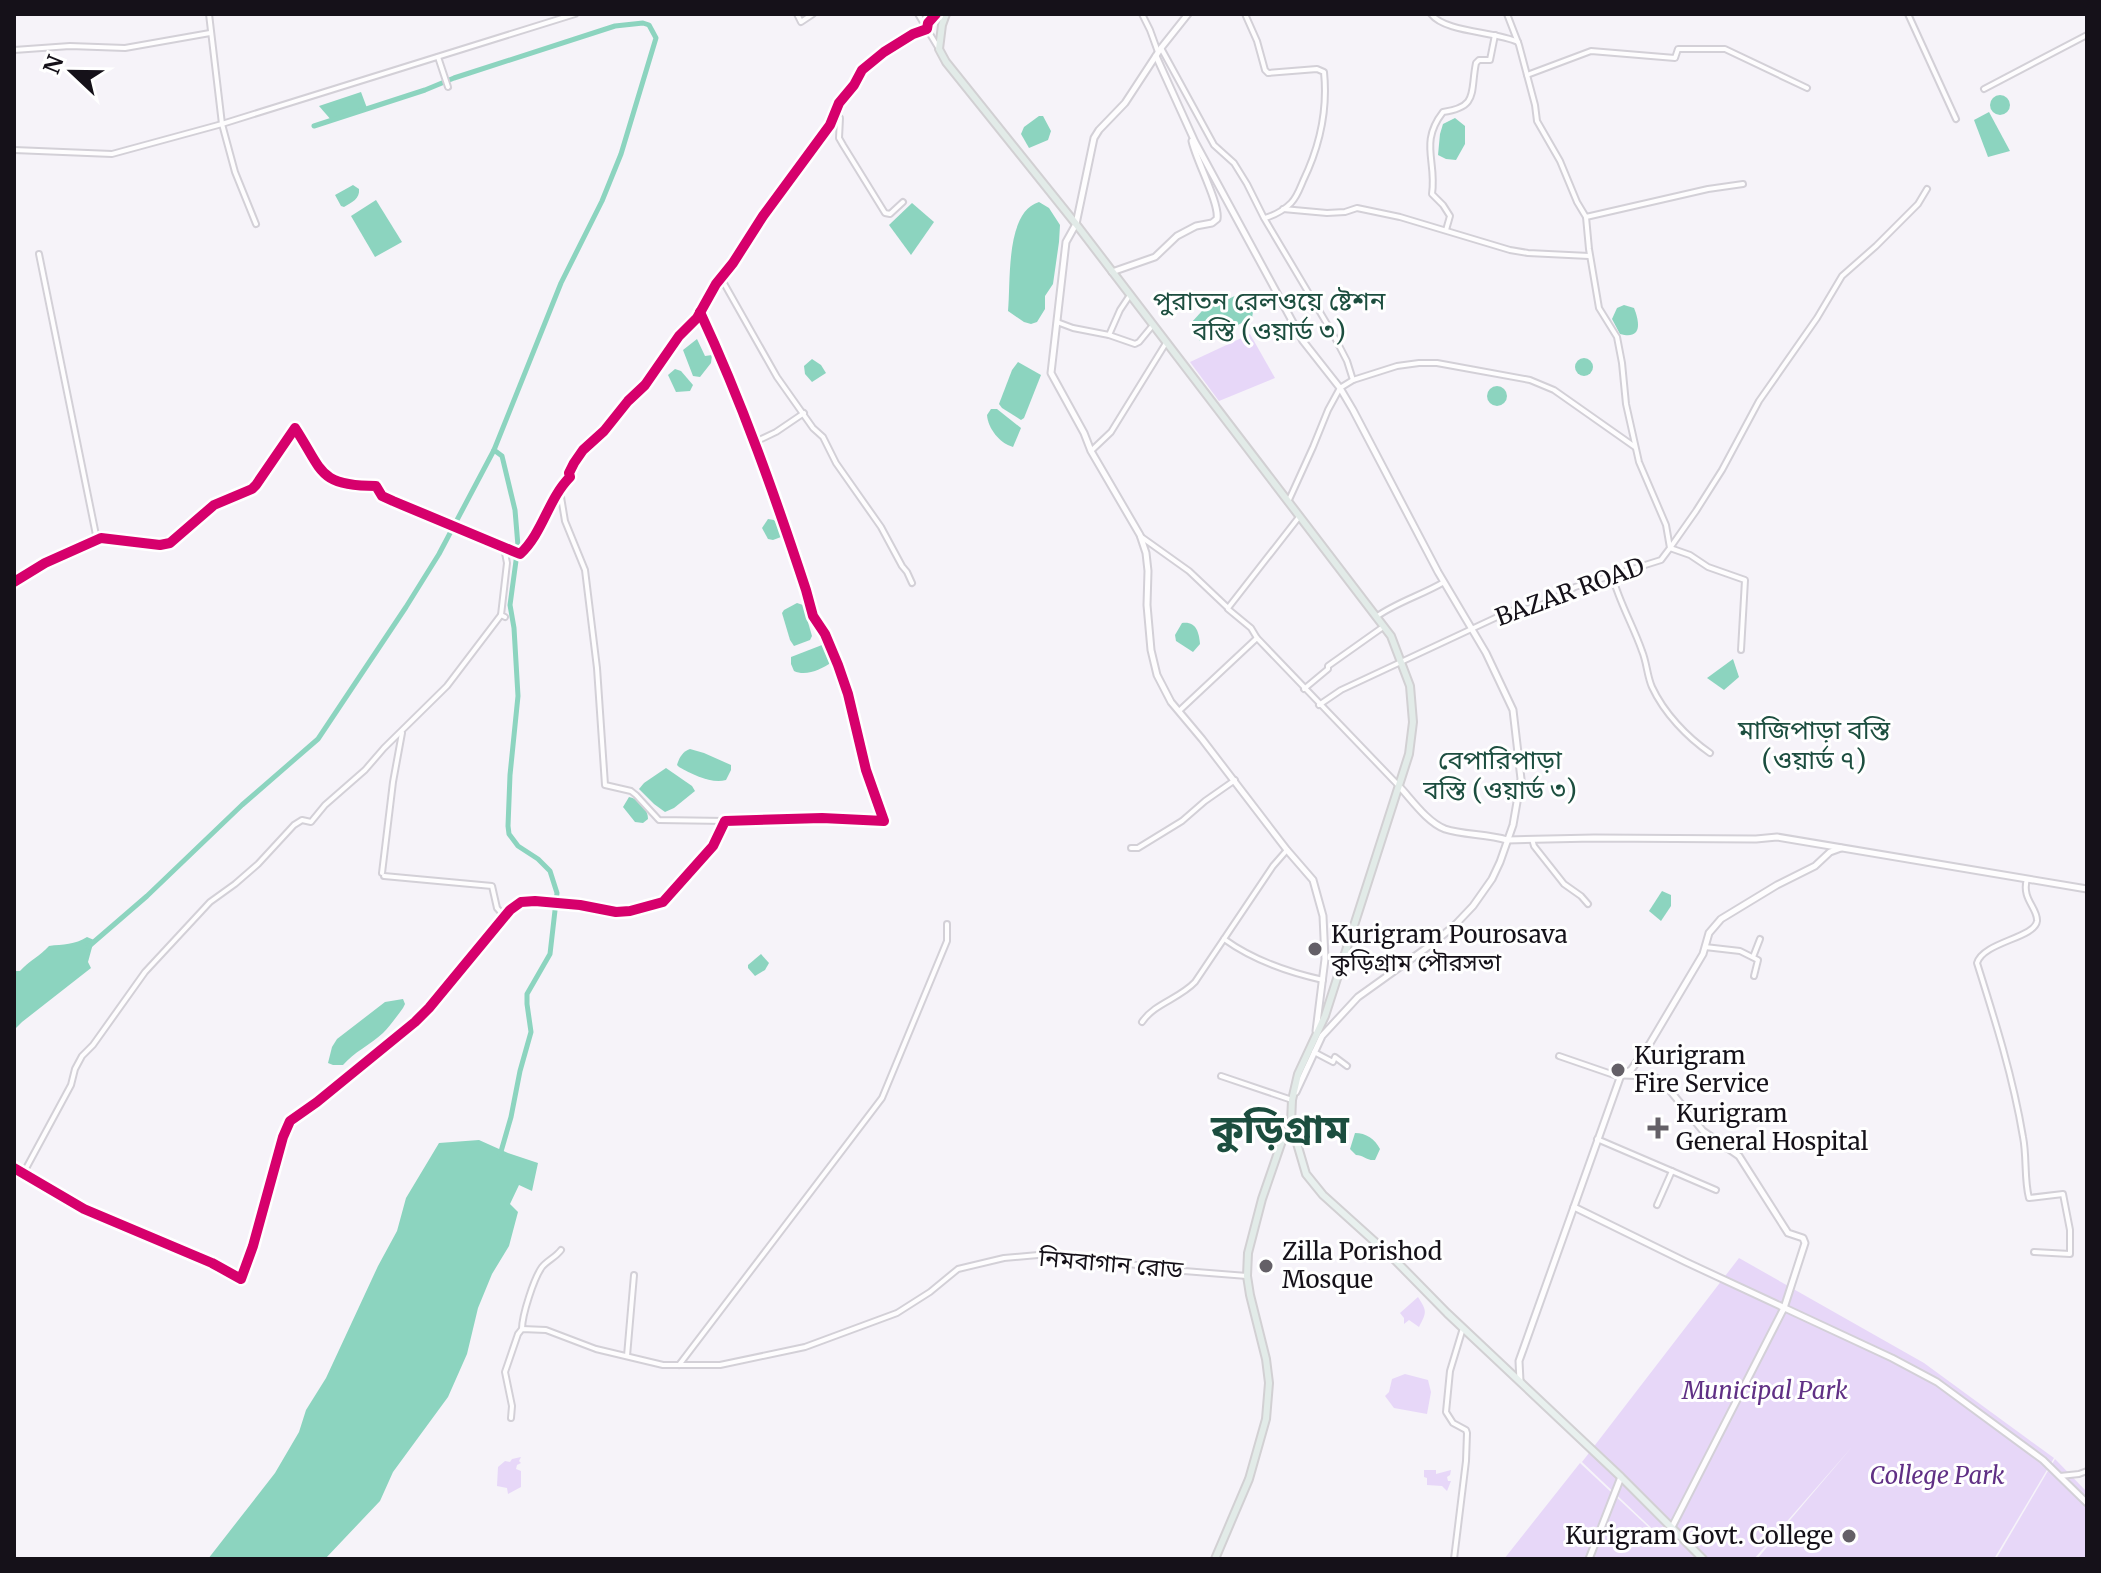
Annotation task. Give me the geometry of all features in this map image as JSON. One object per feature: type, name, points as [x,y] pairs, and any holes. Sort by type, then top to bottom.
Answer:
[{"type":"highway","points":[[946,14],[939,49],[946,62],[1076,224],[1391,636],[1410,686],[1413,722],[1409,754],[1325,1016],[1298,1074],[1291,1123],[1262,1199],[1248,1253],[1250,1295],[1269,1383],[1266,1419],[1249,1479],[1215,1559]]},
{"type":"main road","points":[[1291,1123],[1306,1174],[1323,1195],[1394,1259],[1703,1559]]},
{"type":"street","points":[[209,14],[222,124],[235,172],[256,224]]},
{"type":"street","points":[[14,150],[112,154],[222,124],[575,14]]},
{"type":"street","points":[[797,14],[801,22],[813,14]]},
{"type":"street","points":[[918,14],[939,49]]},
{"type":"street","points":[[927,29],[936,14]]},
{"type":"street","points":[[1142,14],[1190,132],[1303,341],[1340,388],[1444,582],[1486,653],[1513,710],[1521,779],[1513,825],[1500,862],[1473,906],[1432,944],[1358,997],[1322,1036],[1292,1100],[1221,1076]]},
{"type":"street","points":[[1188,14],[1158,52],[1125,103],[1094,138],[1076,224],[1066,242],[1051,373],[1091,451],[1140,535],[1146,553],[1151,650],[1157,675],[1171,702],[1313,880],[1323,916],[1325,959],[1316,1034]]},
{"type":"street","points":[[1245,14],[1268,73],[1317,69],[1324,72],[1325,106],[1321,138],[1294,201],[1264,218]]},
{"type":"street","points":[[1431,14],[1441,23],[1518,42]]},
{"type":"street","points":[[1507,14],[1518,42],[1537,121],[1586,217],[1743,184]]},
{"type":"street","points":[[1908,14],[1956,119]]},
{"type":"street","points":[[14,582],[45,563],[101,538],[160,545],[170,543],[214,505],[252,489],[295,428],[324,475],[334,481],[376,486],[382,496],[520,554],[534,538],[583,450],[645,385],[667,351],[697,318],[721,278],[835,115],[839,103],[862,70],[913,34],[927,29]]},
{"type":"street","points":[[14,50],[70,46],[125,48],[211,33]]},
{"type":"street","points":[[1446,230],[1450,216],[1432,194],[1429,140],[1443,112],[1462,108],[1469,100],[1476,63],[1490,60],[1495,35]]},
{"type":"street","points":[[1984,89],[2087,35]]},
{"type":"street","points":[[1527,75],[1591,51],[1675,58],[1678,49],[1725,49],[1807,88]]},
{"type":"street","points":[[1158,52],[1214,145],[1234,163],[1333,334],[1353,380]]},
{"type":"street","points":[[438,57],[448,87]]},
{"type":"street","points":[[835,115],[840,118],[839,138],[885,213],[890,214],[903,202]]},
{"type":"street","points":[[1112,272],[1155,257],[1185,231],[1217,219],[1219,213],[1195,156],[1190,132]]},
{"type":"street","points":[[1741,650],[1745,580],[1708,567],[1690,555],[1670,548],[1722,470],[1759,401],[1817,318],[1842,276],[1918,204],[1927,189]]},
{"type":"street","points":[[1283,209],[1327,213],[1357,208],[1510,250],[1590,256]]},
{"type":"street","name":"BAZAR ROAD","points":[[1319,705],[1341,690],[1510,611],[1538,607],[1575,587],[1661,560],[1670,548],[1666,525],[1639,462],[1626,404],[1617,337],[1599,308],[1586,217]]},
{"type":"street","points":[[39,254],[97,540]]},
{"type":"street","points":[[721,278],[777,377],[813,428],[823,437],[836,463],[881,527],[912,583]]},
{"type":"street","points":[[1109,335],[1130,295]]},
{"type":"street","points":[[560,490],[565,521],[585,570],[597,668],[605,785],[631,791],[659,820],[843,818],[884,821],[866,770],[838,665],[825,634],[813,616],[755,442],[700,312]]},
{"type":"street","points":[[1056,322],[1135,344],[1153,325]]},
{"type":"street","points":[[1091,451],[1111,432],[1166,343]]},
{"type":"street","points":[[1288,502],[1340,388],[1353,380],[1397,366],[1419,363],[1458,366],[1530,380],[1554,390],[1637,448]]},
{"type":"street","points":[[755,442],[804,413]]},
{"type":"street","points":[[1228,608],[1299,517]]},
{"type":"street","points":[[1140,535],[1189,571],[1251,628],[1319,705],[1428,817],[1444,829],[1507,840],[1777,837],[2087,889]]},
{"type":"street","points":[[23,1174],[71,1085],[82,1056],[145,972],[210,902],[258,864],[294,825],[302,820],[311,822],[325,805],[365,770],[447,686],[503,616],[507,563],[504,548]]},
{"type":"street","points":[[1612,575],[1643,652],[1651,686],[1693,741],[1710,753]]},
{"type":"street","points":[[1376,617],[1391,606],[1444,582]]},
{"type":"street","points":[[1304,689],[1328,666],[1383,627]]},
{"type":"street","points":[[1179,711],[1257,638]]},
{"type":"street","points":[[403,730],[393,782],[383,874],[492,886],[497,908],[504,916]]},
{"type":"street","points":[[1131,848],[1138,848],[1182,821],[1235,780]]},
{"type":"street","points":[[14,1168],[84,1209],[212,1263],[241,1279],[290,1121],[415,1022],[447,988],[504,916],[521,902],[562,903],[616,912],[663,902],[713,846],[725,821]]},
{"type":"street","points":[[1532,839],[1534,846],[1564,884],[1588,904]]},
{"type":"street","points":[[1520,1381],[1519,1361],[1620,1076],[1631,1070],[1649,1045],[1703,954],[1709,933],[1721,919],[1815,866],[1830,852],[1841,847]]},
{"type":"street","points":[[1142,1022],[1154,1009],[1187,990],[1287,850]]},
{"type":"street","points":[[2027,879],[2026,893],[2037,918],[2036,924],[1980,955],[1977,963],[2011,1077],[2023,1135],[2029,1198],[2063,1194],[2070,1230],[2070,1254],[2034,1252]]},
{"type":"street","points":[[679,1365],[882,1098],[947,941],[947,924]]},
{"type":"street","points":[[1224,939],[1276,967],[1323,980]]},
{"type":"street","points":[[1753,957],[1760,939]]},
{"type":"street","points":[[1705,947],[1740,951],[1753,957],[1759,964],[1754,976]]},
{"type":"street","points":[[1314,1052],[1333,1062],[1335,1057],[1347,1066]]},
{"type":"street","points":[[1559,1056],[1620,1076],[1652,1076],[1663,1082],[1703,1131],[1739,1156],[1788,1233],[1803,1238],[1805,1243],[1784,1308],[1672,1527]]},
{"type":"street","points":[[1597,1139],[1716,1190]]},
{"type":"street","points":[[1657,1205],[1672,1171]]},
{"type":"street","points":[[1574,1207],[1937,1382],[2043,1460],[2087,1503]]},
{"type":"street","points":[[511,1418],[512,1406],[505,1372],[541,1269],[561,1250]]},
{"type":"street","name":"নিমবাগান রোড","points":[[522,1329],[546,1330],[596,1349],[663,1365],[720,1365],[805,1347],[897,1313],[958,1269],[1004,1258],[1049,1254],[1247,1276]]},
{"type":"street","points":[[627,1356],[634,1275]]},
{"type":"street","points":[[1454,1559],[1467,1433],[1453,1423],[1446,1412],[1450,1371],[1463,1328]]},
{"type":"street","points":[[1507,1368],[1519,1361]]},
{"type":"street","points":[[2060,1476],[2087,1471]]},
{"type":"street","points":[[1589,1559],[1621,1477]]},
{"type":"green space","points":[[1250,334],[1275,378],[1219,401],[1190,362]]},
{"type":"green space","points":[[1739,1258],[1924,1363],[2054,1458],[1994,1559],[1757,1559],[1852,1447],[1754,1559],[1504,1559],[1580,1463],[1662,1538],[1582,1462]]},
{"type":"green space","points":[[1418,1297],[1425,1312],[1422,1322],[1419,1327],[1409,1320],[1404,1324],[1400,1313]]},
{"type":"green space","points":[[1405,1374],[1428,1380],[1431,1392],[1427,1414],[1394,1408],[1385,1396],[1392,1379]]},
{"type":"green space","points":[[521,1457],[516,1469],[521,1471],[521,1487],[508,1494],[507,1488],[497,1486],[498,1467],[505,1461]]},
{"type":"green space","points":[[2055,1459],[2087,1492],[2087,1559],[1996,1559]]},
{"type":"green space","points":[[1424,1470],[1436,1470],[1436,1474],[1451,1470],[1447,1477],[1451,1481],[1447,1491],[1442,1486],[1427,1485]]},
{"type":"shaded area","points":[[361,92],[367,108],[332,121],[319,106]]},
{"type":"shaded area","points":[[1996,95],[2004,95],[2010,105],[2004,115],[1996,115],[1990,109],[1990,101]]},
{"type":"shaded area","points":[[1989,112],[2010,151],[1988,157],[1974,120]]},
{"type":"shaded area","points":[[1043,116],[1051,131],[1048,140],[1029,148],[1021,134],[1024,127]]},
{"type":"shaded area","points":[[1455,118],[1465,126],[1465,144],[1456,160],[1438,155],[1443,124]]},
{"type":"shaded area","points":[[353,185],[359,189],[358,195],[355,200],[341,206],[335,195]]},
{"type":"shaded area","points":[[376,200],[402,242],[375,257],[351,216]]},
{"type":"shaded area","points":[[1039,202],[1049,208],[1060,225],[1059,242],[1053,284],[1045,296],[1045,309],[1037,322],[1031,324],[1008,311],[1010,266],[1020,219],[1028,208]]},
{"type":"shaded area","points":[[912,203],[934,222],[911,255],[889,225]]},
{"type":"shaded area","points":[[1237,295],[1249,304],[1252,318],[1200,341],[1191,323],[1202,311]]},
{"type":"shaded area","points":[[1624,305],[1634,308],[1636,314],[1638,329],[1632,335],[1620,334],[1612,319],[1617,308]]},
{"type":"shaded area","points":[[697,339],[705,356],[712,355],[711,363],[700,377],[693,376],[683,350]]},
{"type":"shaded area","points":[[1584,358],[1593,367],[1584,376],[1575,367]]},
{"type":"shaded area","points":[[812,359],[826,373],[812,382],[805,374],[804,366]]},
{"type":"shaded area","points":[[1018,362],[1041,375],[1021,420],[999,404]]},
{"type":"shaded area","points":[[675,369],[681,371],[693,385],[690,391],[676,392],[668,375]]},
{"type":"shaded area","points":[[1497,386],[1504,389],[1507,396],[1504,403],[1497,406],[1490,403],[1487,396],[1490,389]]},
{"type":"shaded area","points":[[991,409],[997,409],[1021,428],[1013,447],[999,439],[992,430],[987,415]]},
{"type":"shaded area","points":[[768,519],[774,520],[782,529],[781,537],[768,539],[762,528]]},
{"type":"shaded area","points":[[797,603],[803,605],[812,636],[810,640],[794,646],[782,613]]},
{"type":"shaded area","points":[[1182,623],[1191,624],[1198,632],[1200,644],[1193,652],[1176,641],[1175,635]]},
{"type":"shaded area","points":[[822,645],[827,648],[832,662],[809,673],[794,671],[791,657]]},
{"type":"shaded area","points":[[1733,659],[1739,677],[1724,690],[1707,678]]},
{"type":"shaded area","points":[[690,749],[731,765],[726,780],[709,780],[679,767],[680,757]]},
{"type":"shaded area","points":[[666,768],[695,791],[665,812],[639,789]]},
{"type":"shaded area","points":[[629,797],[645,808],[648,819],[643,823],[635,822],[623,807]]},
{"type":"shaded area","points":[[1662,891],[1671,895],[1671,906],[1661,921],[1649,911]]},
{"type":"shaded area","points":[[87,937],[94,940],[88,962],[91,968],[14,1030],[14,971],[20,971],[49,946],[73,943]]},
{"type":"shaded area","points":[[761,954],[769,963],[765,970],[755,976],[748,965]]},
{"type":"shaded area","points":[[403,999],[403,1008],[378,1037],[343,1065],[328,1063],[337,1039],[385,1002]]},
{"type":"shaded area","points":[[1355,1133],[1366,1135],[1378,1145],[1380,1149],[1375,1160],[1356,1155],[1350,1149]]},
{"type":"shaded area","points":[[479,1140],[538,1163],[532,1191],[519,1185],[510,1204],[518,1212],[509,1246],[492,1274],[478,1308],[467,1354],[448,1397],[393,1472],[380,1501],[325,1559],[208,1559],[275,1473],[299,1432],[306,1410],[326,1378],[397,1231],[406,1198],[439,1143]]},
{"type":"waterway","points":[[88,947],[318,739],[406,607],[439,554],[494,450],[561,283],[602,201],[621,154],[656,38],[649,25],[643,23],[615,26],[314,126]]},
{"type":"waterway","points":[[494,450],[502,456],[515,510],[518,546],[510,605],[518,696],[510,775],[509,834],[518,846],[550,871],[557,893],[550,954],[527,994],[531,1032],[500,1155]]},
{"type":"cycle path","points":[[14,582],[45,563],[101,538],[160,545],[170,543],[214,505],[252,489],[295,428],[318,465],[332,479],[376,486],[382,496],[520,554],[570,477],[569,473],[583,450],[645,385],[679,336],[697,318],[716,284],[830,125],[839,103],[862,70],[884,52],[927,29],[936,14]]},
{"type":"cycle path","points":[[14,1168],[84,1209],[212,1263],[241,1279],[290,1121],[415,1022],[510,910],[521,902],[580,905],[616,912],[663,902],[713,846],[725,821],[822,818],[884,821],[866,770],[838,665],[825,634],[813,616],[757,450],[700,312]]},
{"type":"place","name":"Kurigram Pourosava কুড়িগ্রাম পৌরসভা","points":[[1315,949]]},
{"type":"place","name":"Kurigram Fire Service","points":[[1618,1070]]},
{"type":"place","name":"Kurigram General Hospital","points":[[1658,1128]]},
{"type":"place","name":"Zilla Porishod Mosque","points":[[1266,1266]]},
{"type":"place","name":"Kurigram Govt. College","points":[[1849,1536]]},
{"type":"district","name":"পুরাতন রেলওয়ে ষ্টেশন বস্তি (ওয়ার্ড ৩)","points":[[1269,316]]},
{"type":"district","name":"মাজিপাড়া বস্তি (ওয়ার্ড ৭)","points":[[1814,745]]},
{"type":"district","name":"বেপারিপাড়া বস্তি (ওয়ার্ড ৩)","points":[[1500,775]]},
{"type":"district","name":"কুড়িগ্রাম","points":[[1280,1129]]},
{"type":"park label","name":"Municipal Park","points":[[1765,1391]]},
{"type":"park label","name":"College Park","points":[[1937,1476]]}]
